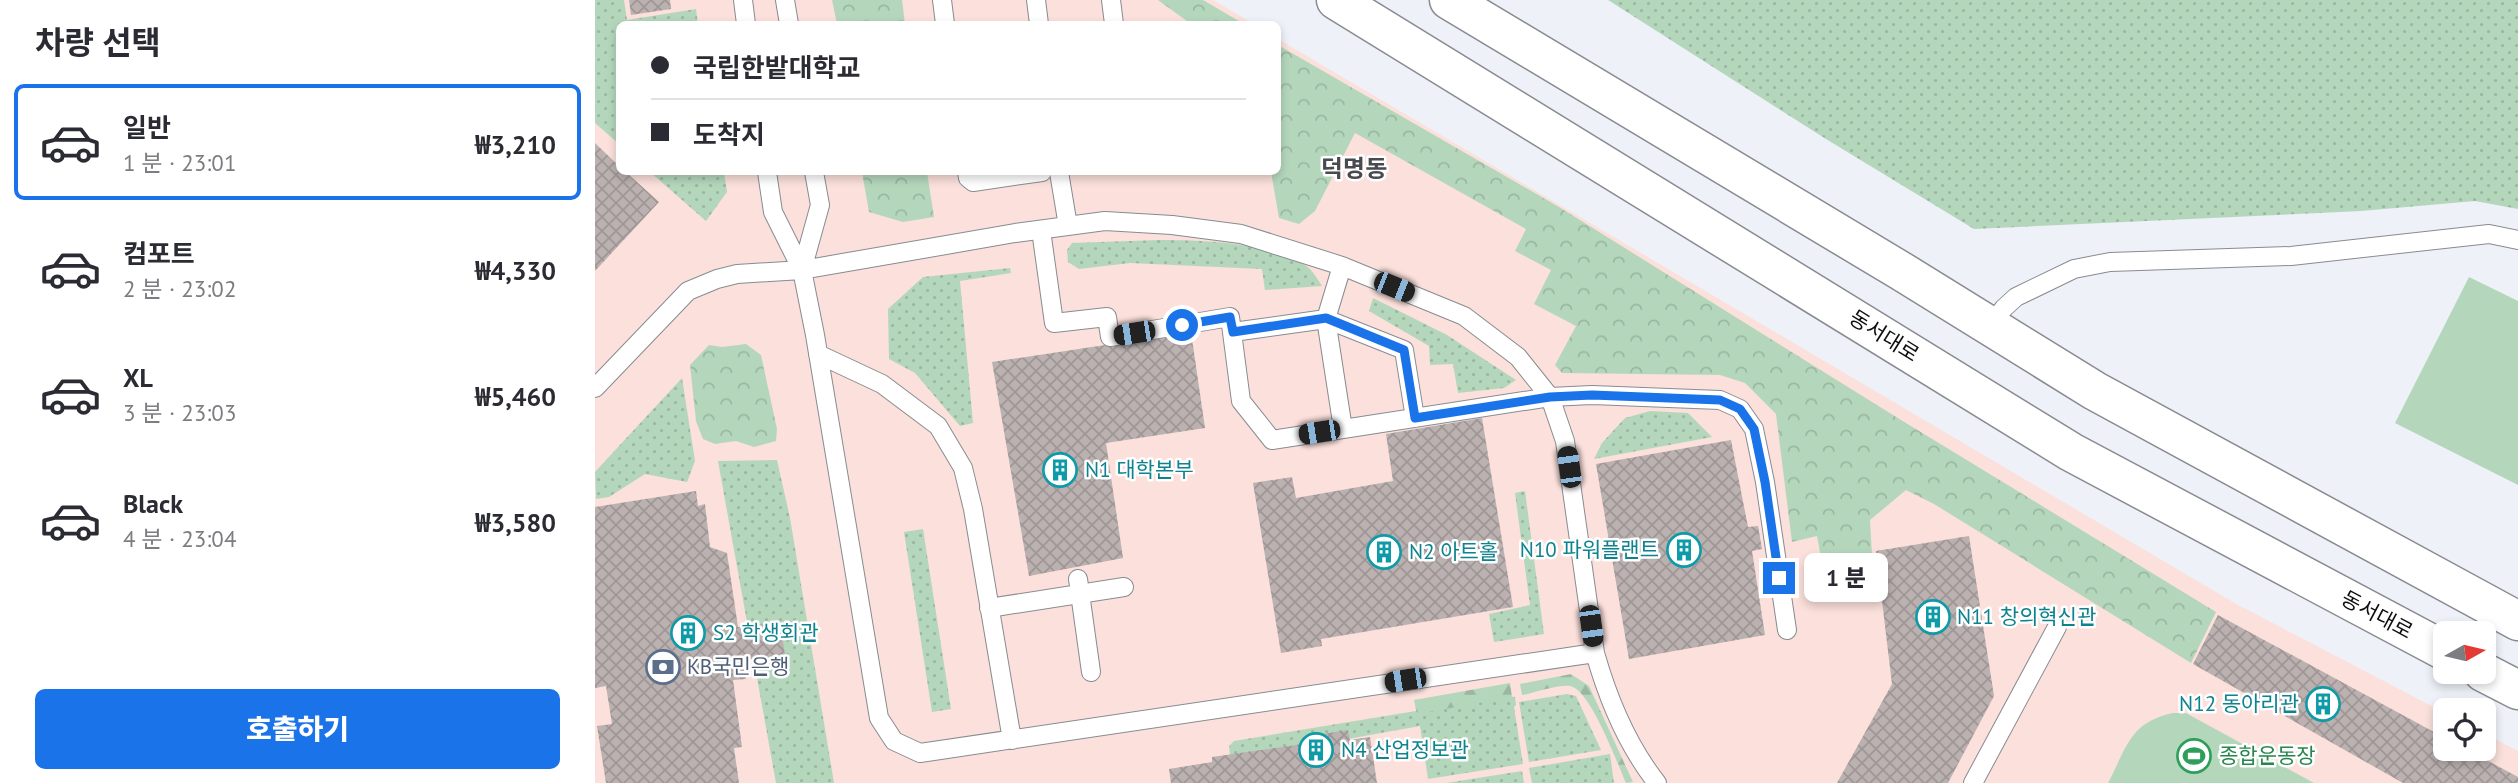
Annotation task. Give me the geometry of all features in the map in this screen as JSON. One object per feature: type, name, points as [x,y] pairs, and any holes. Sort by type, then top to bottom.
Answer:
[{"type":"street","name":"동서대로","points":[[1336,0],[2071,452],[2433,645]]},
{"type":"street","points":[[1449,0],[2095,391],[2518,621]]},
{"type":"street","points":[[2496,679],[2518,690]]},
{"type":"lane","points":[[743,0],[746,21]]},
{"type":"lane","points":[[785,0],[788,21]]},
{"type":"lane","points":[[942,0],[945,21]]},
{"type":"lane","points":[[1036,0],[1039,21]]},
{"type":"lane","points":[[1111,0],[1114,21]]},
{"type":"lane","points":[[767,175],[773,212],[802,270],[879,718],[894,741],[920,753],[1595,653]]},
{"type":"lane","points":[[802,270],[820,205],[815,175]]},
{"type":"lane","points":[[968,175],[973,182],[1021,175]]},
{"type":"lane","points":[[1060,175],[1068,226]]},
{"type":"lane","points":[[595,388],[688,291],[737,274],[802,270],[1105,221],[1172,225],[1241,234],[1342,266],[1464,316],[1518,356],[1550,397],[1565,441],[1595,653],[1622,726],[1645,768],[1657,783]]},
{"type":"lane","points":[[1041,230],[1054,323],[1107,317],[1109,337],[1230,317],[1241,401],[1272,440],[1550,397],[1592,395],[1720,400],[1740,409],[1754,429],[1765,482],[1787,630]]},
{"type":"lane","points":[[1990,326],[2016,297],[2074,269],[2111,262],[2291,256],[2489,234],[2518,240]]},
{"type":"lane","points":[[1342,266],[1326,318],[1343,429]]},
{"type":"lane","points":[[1233,332],[1326,318],[1404,350],[1415,418]]},
{"type":"lane","points":[[818,354],[882,384],[938,426],[963,468],[973,509],[1011,740]]},
{"type":"lane","points":[[989,608],[1079,586],[1124,587]]},
{"type":"lane","points":[[1079,586],[1091,672]]},
{"type":"lane","points":[[1973,783],[2057,627]]},
{"type":"shaded area","points":[[595,0],[1213,0],[1249,21],[616,21],[616,175],[1281,175],[1281,41],[2238,605],[2433,707],[2433,761],[2496,761],[2496,740],[2518,751],[2518,783],[595,783]]},
{"type":"green space","points":[[595,0],[624,0],[627,20],[696,9],[698,21],[616,21],[616,141],[595,123]]},
{"type":"green space","points":[[832,0],[902,0],[905,21],[836,21]]},
{"type":"green space","points":[[1158,0],[1203,0],[1239,21],[1187,21]]},
{"type":"green space","points":[[1608,0],[2518,0],[2518,209],[2475,201],[2361,211],[1974,229],[1826,139]]},
{"type":"green space","points":[[1281,47],[1559,207],[2216,612],[2191,663],[1934,504],[1906,490],[1870,520],[1873,573],[1825,580],[1817,536],[1792,542],[1776,414],[1745,383],[1720,375],[1562,373],[1555,365],[1576,326],[1534,304],[1551,270],[1515,251],[1526,229],[1355,133],[1315,211],[1299,224],[1279,218],[1272,175],[1281,175]]},
{"type":"green space","points":[[653,175],[724,175],[727,192],[706,221]]},
{"type":"green space","points":[[863,175],[927,175],[934,217],[903,222],[869,212]]},
{"type":"green space","points":[[1159,240],[1237,244],[1278,253],[1309,268],[1322,286],[1265,290],[1262,269],[1130,263],[1079,269],[1068,262],[1067,250],[1072,243]]},
{"type":"green space","points":[[1010,268],[1011,273],[960,281],[973,423],[960,426],[915,373],[889,359],[888,309],[923,277]]},
{"type":"green space","points":[[2469,277],[2518,301],[2518,485],[2395,423]]},
{"type":"green space","points":[[1373,298],[1447,335],[1516,380],[1504,388],[1458,393],[1453,364],[1430,365],[1429,346],[1369,311]]},
{"type":"green space","points":[[746,344],[761,355],[777,429],[776,441],[754,447],[736,441],[715,444],[703,439],[696,421],[690,365],[709,345],[722,347]]},
{"type":"green space","points":[[682,378],[695,461],[687,482],[645,474],[609,497],[596,499],[595,472]]},
{"type":"green space","points":[[1650,411],[1688,413],[1712,437],[1594,459],[1602,443],[1625,418]]},
{"type":"green space","points":[[777,460],[790,518],[834,783],[776,783],[718,461]]},
{"type":"green space","points":[[1525,491],[1544,634],[1494,642],[1489,614],[1530,605],[1515,493]]},
{"type":"green space","points":[[923,529],[951,709],[932,712],[904,532]]},
{"type":"green space","points":[[1571,674],[1589,686],[1633,782],[1626,783],[1594,713],[1578,690],[1570,686],[1553,687],[1522,695],[1520,684]]},
{"type":"green space","points":[[1510,683],[1512,697],[1417,714],[1414,700]]},
{"type":"green space","points":[[1567,694],[1576,696],[1601,750],[1529,762],[1519,702]]},
{"type":"green space","points":[[1507,696],[1515,697],[1514,707],[1523,764],[1428,779],[1420,726],[1236,759],[1230,756],[1229,746],[1234,741]]},
{"type":"green space","name":"종합운동장","points":[[2173,713],[2186,713],[2314,783],[2108,783],[2131,738],[2147,723]]},
{"type":"green space","points":[[1610,754],[1614,783],[1532,783],[1529,768]]},
{"type":"green space","points":[[1522,771],[1524,783],[1446,783]]},
{"type":"building","points":[[629,0],[670,0],[671,9],[631,15]]},
{"type":"building","points":[[595,143],[616,163],[616,175],[629,175],[659,202],[595,271]]},
{"type":"building","name":"N1 대학본부","points":[[1191,332],[1205,428],[1106,443],[1123,558],[1029,576],[992,362]]},
{"type":"building","name":"N2 아트홀","points":[[1482,418],[1513,607],[1321,639],[1322,646],[1281,653],[1253,483],[1292,477],[1296,498],[1393,481],[1386,434]]},
{"type":"building","name":"N10 파워플랜트","points":[[1731,440],[1748,527],[1758,526],[1762,549],[1752,551],[1765,635],[1629,659],[1596,464]]},
{"type":"building","name":"S2 학생회관","points":[[696,491],[698,506],[705,504],[710,547],[727,553],[738,627],[780,621],[785,655],[744,660],[746,679],[733,680],[742,747],[734,748],[739,783],[606,783],[597,726],[612,724],[606,686],[595,688],[595,507]]},
{"type":"building","name":"N11 창의혁신관","points":[[1969,536],[1994,696],[1948,783],[1837,783],[1892,684],[1876,551]]},
{"type":"building","name":"N12 동아리관","points":[[2218,615],[2433,731],[2433,761],[2488,761],[2518,777],[2518,783],[2403,783],[2193,664]]},
{"type":"building","name":"N4 산업정보관","points":[[1348,730],[1350,740],[1370,737],[1377,783],[1171,783],[1169,769],[1212,762],[1212,757],[1311,743],[1310,736]]},
{"type":"place","name":"N1 대학본부","points":[[1060,470]]},
{"type":"place","name":"N10 파워플랜트","points":[[1684,550]]},
{"type":"place","name":"N2 아트홀","points":[[1384,552]]},
{"type":"place","name":"N11 창의혁신관","points":[[1933,617]]},
{"type":"place","name":"S2 학생회관","points":[[688,633]]},
{"type":"place","name":"KB국민은행","points":[[663,667]]},
{"type":"place","name":"N12 동아리관","points":[[2323,704]]},
{"type":"place","name":"N4 산업정보관","points":[[1316,750]]},
{"type":"place","name":"종합운동장","points":[[2194,756]]},
{"type":"district","name":"덕명동","points":[[1354,169]]},
{"type":"route","points":[[1182,325],[1230,317],[1233,332],[1326,318],[1404,350],[1415,418],[1550,397],[1592,395],[1720,400],[1740,409],[1754,429],[1779,578]]}]
